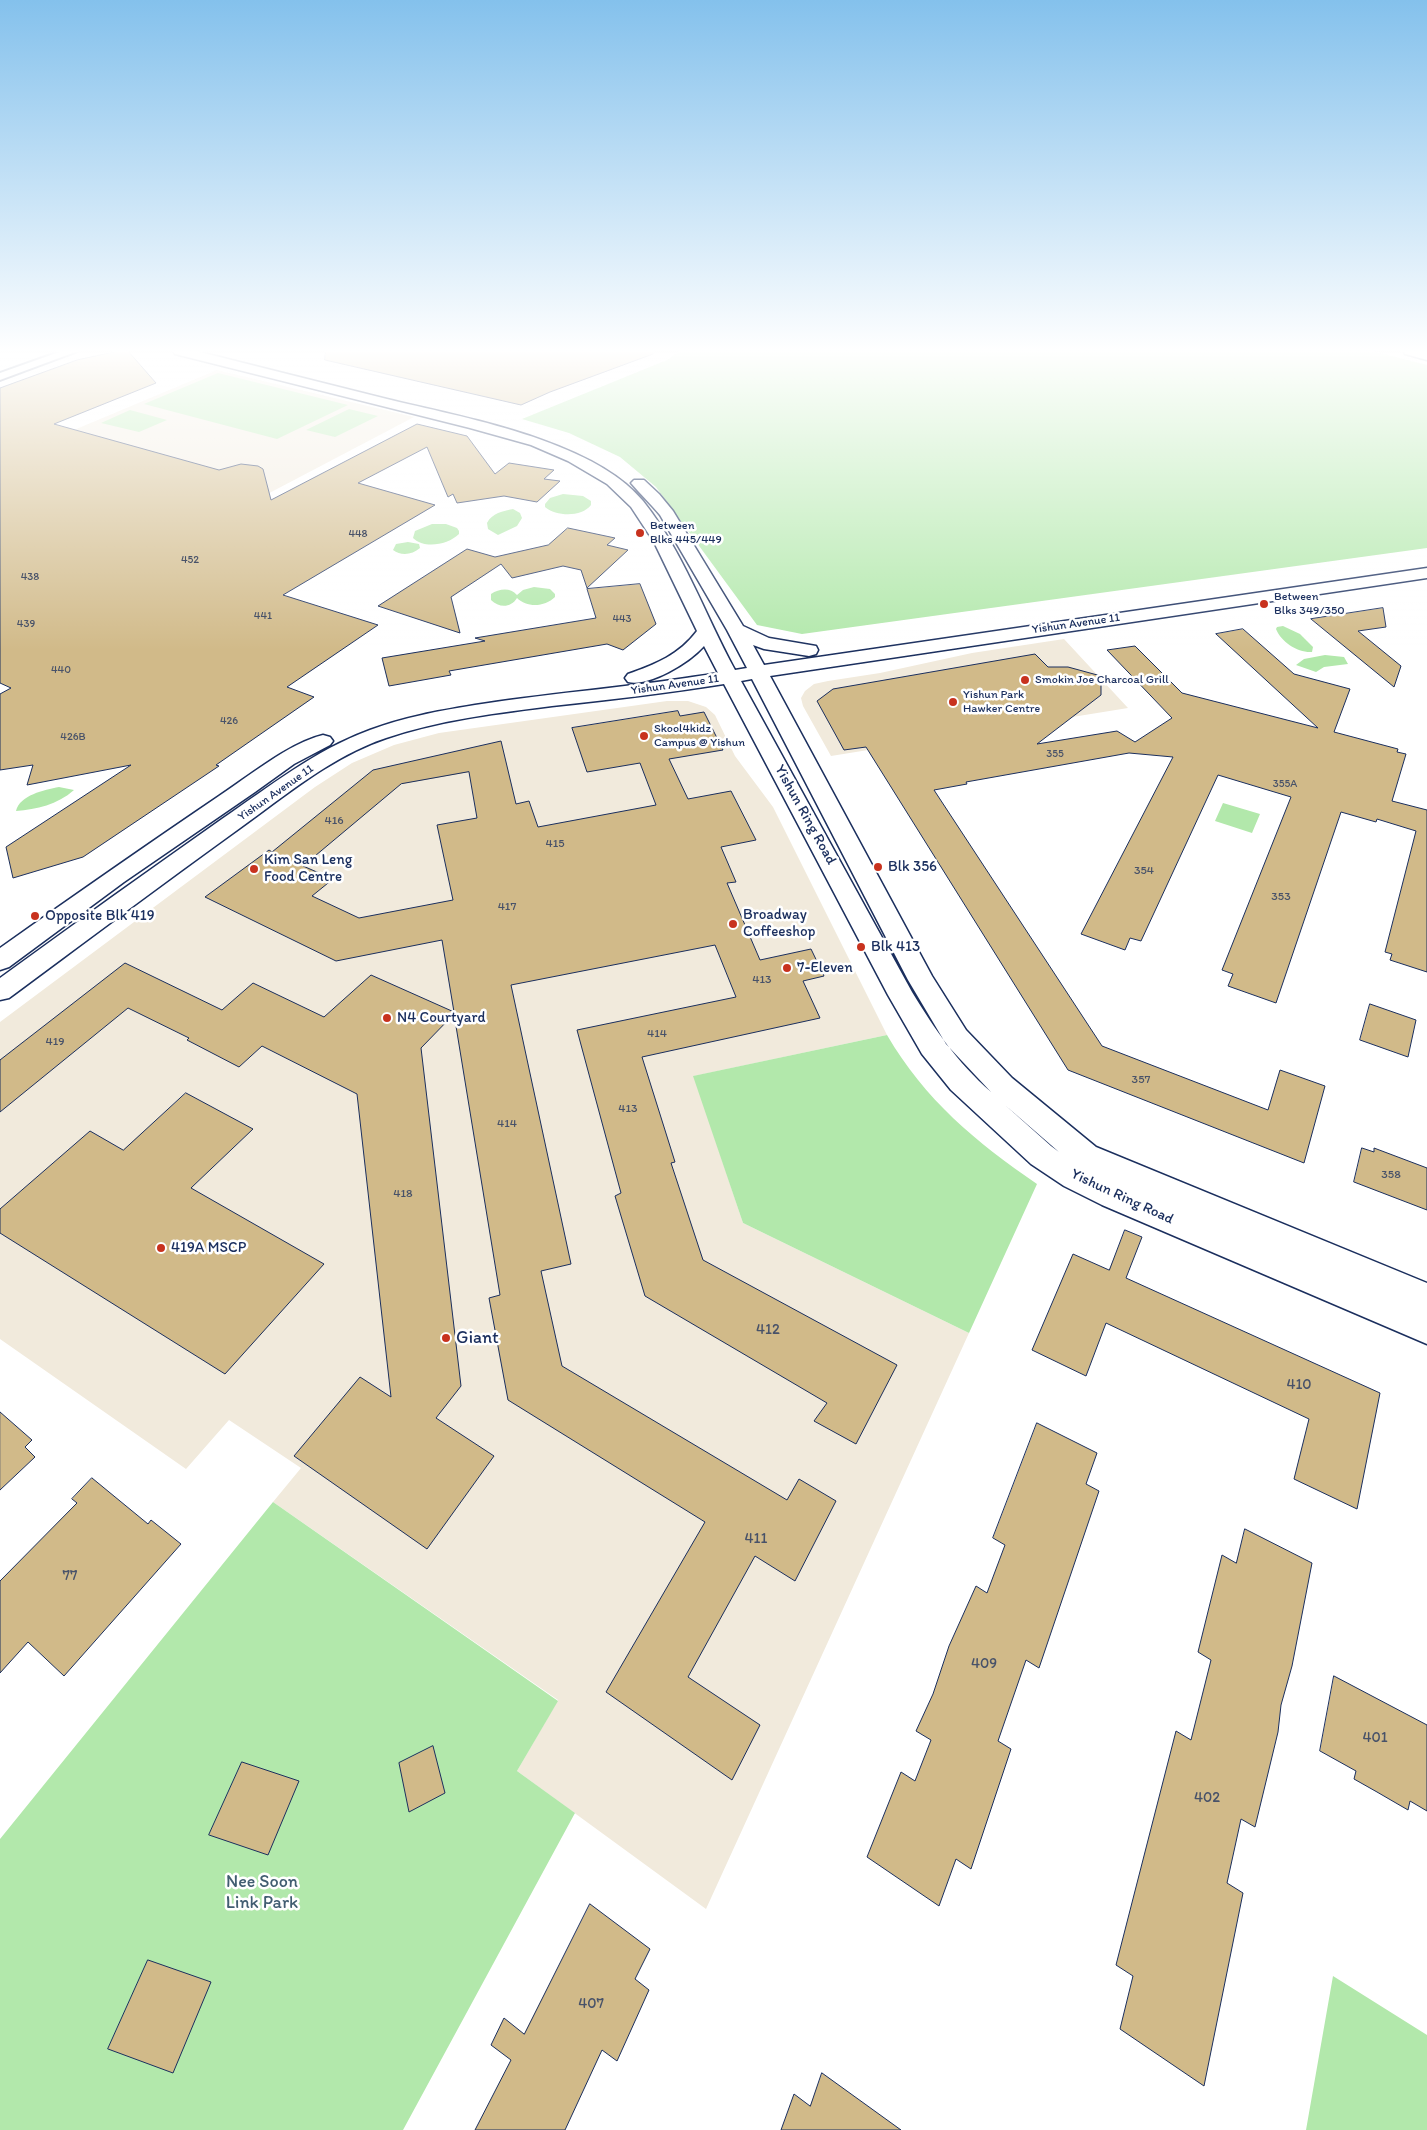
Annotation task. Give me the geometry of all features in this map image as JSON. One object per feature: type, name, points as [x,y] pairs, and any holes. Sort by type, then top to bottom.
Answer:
[{"type":"main road","name":"Yishun Ring Road","points":[[555,450],[573,458],[612,481],[637,504],[662,542],[726,671],[763,711],[880,900],[921,980],[956,1037],[1002,1086],[1086,1156],[1427,1298]]},
{"type":"main road","name":"Yishun Ring Road","points":[[587,450],[607,460],[641,485],[668,514],[756,665],[763,711],[901,995],[932,1047],[961,1082],[1041,1155],[1075,1177],[1113,1196],[1427,1329]]},
{"type":"main road","name":"Yishun Avenue 11","points":[[0,990],[306,771],[340,750],[377,734],[423,720],[513,705],[676,686],[809,650],[1022,622],[1119,605],[1427,564]]},
{"type":"main road","name":"Yishun Avenue 11","points":[[756,665],[867,656],[1427,572]]},
{"type":"main road","points":[[1022,622],[1036,625],[1042,629]]},
{"type":"main road","points":[[736,630],[764,643],[809,650]]},
{"type":"main road","points":[[635,678],[677,662],[695,646],[706,632]]},
{"type":"main road","points":[[845,645],[850,650],[867,656]]},
{"type":"main road","points":[[676,686],[712,694],[763,711],[787,684],[798,676],[831,660]]},
{"type":"main road","name":"Yishun Avenue 11","points":[[0,961],[116,877],[287,760],[329,738],[368,722],[413,710],[510,693],[635,678],[726,671]]},
{"type":"shaded area","points":[[25,450],[350,450],[121,571],[0,461]]},
{"type":"shaded area","name":"Yishun Park Hawker Centre","points":[[1064,639],[1128,708],[831,756],[803,706],[801,698],[805,691],[814,684],[880,673],[972,653]]},
{"type":"shaded area","points":[[667,701],[688,701],[706,707],[715,715],[735,756],[773,807],[887,1035],[694,1076],[743,1223],[969,1333],[706,1909],[517,1771],[558,1700],[273,1502],[301,1468],[229,1420],[186,1469],[0,1339],[0,1022],[315,787],[352,763],[394,745],[439,733]]},
{"type":"green space","points":[[606,450],[1427,450],[1427,548],[802,634],[757,625],[656,487],[620,457]]},
{"type":"green space","points":[[563,494],[583,496],[591,501],[591,505],[576,514],[556,513],[545,507],[550,498]]},
{"type":"green space","points":[[513,509],[520,513],[522,518],[517,526],[498,535],[488,529],[487,523],[492,517]]},
{"type":"green space","points":[[432,524],[446,524],[457,528],[459,534],[449,541],[436,544],[423,544],[413,538],[415,531]]},
{"type":"green space","points":[[408,542],[419,544],[420,548],[407,554],[393,550],[396,544]]},
{"type":"green space","points":[[534,587],[550,589],[555,594],[555,597],[546,603],[536,605],[531,605],[517,598],[512,604],[501,606],[491,600],[491,594],[497,591],[508,590],[517,595],[523,590]]},
{"type":"green space","points":[[1283,626],[1300,634],[1313,647],[1312,652],[1301,651],[1286,642],[1276,629]]},
{"type":"green space","points":[[1325,655],[1344,657],[1348,664],[1324,667],[1316,672],[1296,665],[1304,659]]},
{"type":"green space","points":[[59,787],[74,790],[61,799],[46,805],[16,811],[18,805],[27,797]]},
{"type":"green space","points":[[1223,803],[1260,814],[1252,833],[1215,821]]},
{"type":"green space","points":[[887,1035],[918,1080],[953,1118],[993,1152],[1037,1184],[969,1333],[743,1223],[693,1076]]},
{"type":"green space","name":"Nee Soon Link Park","points":[[273,1502],[558,1701],[517,1771],[575,1813],[403,2130],[0,2130],[0,1839]]},
{"type":"green space","points":[[1333,1976],[1427,2035],[1427,2130],[1306,2130]]},
{"type":"building","points":[[0,450],[149,450],[219,470],[241,464],[258,466],[263,469],[271,500],[366,450],[420,450],[358,483],[435,505],[283,595],[378,625],[287,687],[314,697],[216,765],[219,766],[83,857],[13,878],[6,847],[131,765],[27,785],[33,765],[0,770],[0,694],[11,688],[0,683]]},
{"type":"building","points":[[428,450],[478,450],[495,474],[509,463],[554,470],[544,479],[560,481],[537,502],[504,496],[457,503],[453,494],[448,497]]},
{"type":"building","points":[[568,528],[615,538],[607,545],[628,550],[587,588],[581,570],[563,566],[512,578],[501,564],[451,597],[460,633],[378,606],[467,549],[495,557],[548,545]]},
{"type":"building","points":[[640,584],[656,624],[623,650],[607,644],[449,671],[451,675],[389,686],[382,658],[485,641],[475,638],[596,618],[587,589]]},
{"type":"building","points":[[1383,608],[1386,627],[1358,631],[1401,666],[1394,687],[1311,619]]},
{"type":"building","points":[[1243,629],[1294,674],[1350,689],[1334,732],[1398,749],[1397,752],[1406,754],[1392,801],[1427,810],[1427,972],[1390,960],[1392,954],[1385,952],[1416,831],[1377,819],[1376,822],[1341,812],[1276,1003],[1228,986],[1233,974],[1222,970],[1291,797],[1218,775],[1141,941],[1130,938],[1125,950],[1081,934],[1173,757],[1129,753],[966,782],[967,784],[934,790],[1102,1046],[1268,1110],[1280,1070],[1325,1086],[1304,1163],[1068,1070],[866,747],[844,750],[817,701],[833,689],[1035,654],[1048,667],[1068,667],[1101,676],[1101,695],[1037,744],[1117,731],[1135,742],[1172,718],[1107,650],[1135,646],[1182,693],[1318,728],[1216,634]]},
{"type":"building","points":[[678,711],[680,716],[704,712],[723,750],[669,759],[688,799],[731,791],[756,840],[721,847],[736,882],[727,883],[760,960],[811,949],[824,976],[803,981],[820,1018],[642,1057],[675,1162],[671,1163],[703,1260],[897,1365],[856,1444],[814,1421],[827,1403],[645,1296],[615,1196],[621,1193],[577,1030],[736,997],[715,945],[511,985],[571,1264],[541,1271],[562,1366],[787,1500],[799,1479],[836,1501],[795,1581],[755,1556],[688,1677],[760,1725],[732,1780],[606,1692],[705,1522],[508,1400],[489,1298],[500,1295],[454,1014],[421,1048],[461,1386],[436,1418],[494,1456],[427,1549],[294,1456],[360,1377],[391,1397],[357,1094],[262,1046],[239,1067],[187,1040],[189,1038],[128,1008],[0,1112],[0,1060],[125,963],[222,1010],[253,983],[324,1017],[371,975],[454,1012],[442,940],[336,961],[205,897],[269,850],[272,852],[373,770],[501,741],[516,804],[529,801],[538,827],[656,805],[640,763],[587,772],[572,728]],"holes":[[[469,772],[477,818],[437,825],[453,900],[359,918],[312,896],[333,879],[303,866],[401,784]]]},
{"type":"building","points":[[1370,1004],[1416,1020],[1408,1057],[1360,1040]]},
{"type":"building","name":"419A MSCP","points":[[186,1093],[253,1129],[191,1188],[324,1264],[225,1374],[0,1233],[0,1209],[90,1131],[123,1150]]},
{"type":"building","points":[[1362,1148],[1374,1152],[1374,1148],[1427,1168],[1427,1210],[1354,1182]]},
{"type":"building","points":[[1125,1230],[1142,1237],[1126,1278],[1380,1393],[1357,1509],[1294,1479],[1309,1419],[1106,1323],[1086,1376],[1032,1350],[1073,1254],[1109,1270]]},
{"type":"building","points":[[0,1412],[32,1440],[25,1447],[35,1457],[0,1490]]},
{"type":"building","points":[[1037,1423],[1097,1453],[1086,1484],[1099,1491],[1039,1668],[1026,1660],[998,1741],[1011,1749],[971,1869],[956,1859],[939,1906],[867,1857],[901,1772],[915,1781],[931,1740],[916,1731],[933,1694],[949,1646],[976,1586],[987,1593],[1005,1545],[993,1538]]},
{"type":"building","points":[[92,1478],[148,1524],[151,1520],[181,1544],[64,1676],[28,1642],[0,1673],[0,1581],[77,1503],[72,1499]]},
{"type":"building","points":[[1245,1529],[1312,1563],[1292,1666],[1281,1705],[1278,1732],[1255,1827],[1241,1819],[1227,1883],[1243,1893],[1204,2086],[1120,2029],[1133,1976],[1116,1965],[1176,1731],[1191,1740],[1211,1660],[1198,1652],[1222,1555],[1236,1563]]},
{"type":"building","points":[[1334,1676],[1427,1725],[1427,1811],[1410,1801],[1408,1810],[1354,1779],[1356,1771],[1320,1751]]},
{"type":"building","points":[[433,1746],[445,1793],[409,1812],[399,1763]]},
{"type":"building","points":[[242,1762],[299,1781],[268,1855],[209,1835]]},
{"type":"building","points":[[590,1904],[650,1949],[635,1979],[649,1990],[617,2061],[602,2050],[565,2130],[475,2130],[511,2060],[491,2045],[504,2018],[524,2034]]},
{"type":"building","points":[[148,1960],[211,1982],[173,2073],[108,2049]]},
{"type":"building","points":[[822,2073],[901,2130],[781,2130],[794,2094],[810,2106]]},
{"type":"place","name":"Between Blks 445/449","points":[[640,533]]},
{"type":"place","name":"Between Blks 349/350","points":[[1264,604]]},
{"type":"place","name":"Smokin Joe Charcoal Grill","points":[[1025,680]]},
{"type":"place","name":"Yishun Park Hawker Centre","points":[[953,702]]},
{"type":"place","name":"Skool4kidz Campus @ Yishun","points":[[644,736]]},
{"type":"place","name":"Blk 356","points":[[878,867]]},
{"type":"place","name":"Kim San Leng Food Centre","points":[[254,869]]},
{"type":"place","name":"Opposite Blk 419","points":[[35,916]]},
{"type":"place","name":"Broadway Coffeeshop","points":[[733,924]]},
{"type":"place","name":"Blk 413","points":[[861,947]]},
{"type":"place","name":"7-Eleven","points":[[787,968]]},
{"type":"place","name":"N4 Courtyard","points":[[387,1018]]},
{"type":"place","name":"419A MSCP","points":[[161,1248]]},
{"type":"place","name":"Giant","points":[[446,1338]]}]
